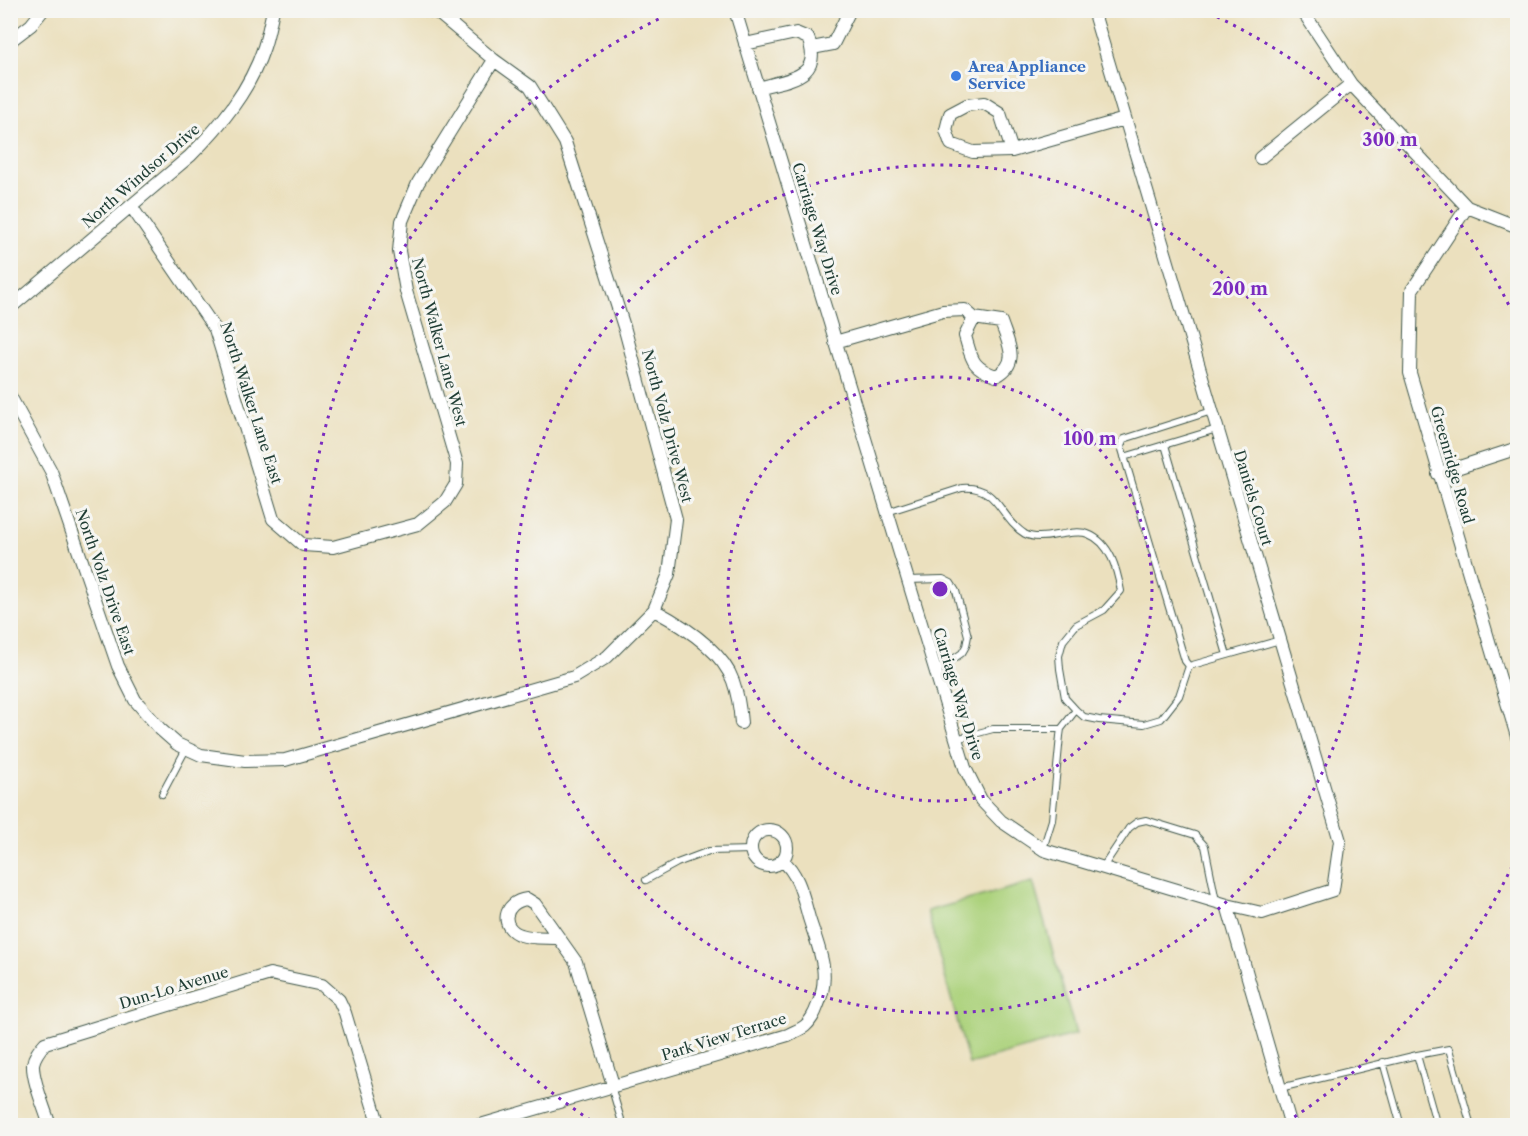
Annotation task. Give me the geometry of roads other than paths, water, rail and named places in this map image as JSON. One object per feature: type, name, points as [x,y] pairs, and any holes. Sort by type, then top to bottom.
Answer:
[{"type":"street","points":[[10,41],[31,25],[43,10]]},
{"type":"street","name":"North Windsor Drive","points":[[10,308],[190,156],[214,131],[237,102],[253,73],[264,48],[273,10]]},
{"type":"street","name":"Carriage Way Drive","points":[[735,10],[965,768],[981,800],[1002,821],[1042,849],[1222,903]]},
{"type":"street","points":[[812,48],[833,44],[850,10]]},
{"type":"street","name":"Daniels Court","points":[[1093,10],[1340,841],[1333,890],[1262,913],[1222,903]]},
{"type":"street","points":[[1302,10],[1350,84],[1467,207],[1518,227]]},
{"type":"street","name":"North Volz Drive West","points":[[201,754],[245,761],[285,760],[574,677],[607,657],[654,610],[669,574],[676,519],[625,330],[565,142],[530,86],[494,60],[435,11]]},
{"type":"street","points":[[745,44],[796,33],[808,38],[812,48],[814,59],[806,71],[798,76],[758,88]]},
{"type":"street","name":"North Walker Lane West","points":[[375,537],[417,525],[445,502],[456,484],[457,464],[406,291],[399,251],[402,221],[418,183],[494,60]]},
{"type":"street","points":[[1260,158],[1350,84]]},
{"type":"street","points":[[1012,152],[1000,113],[984,103],[967,105],[950,114],[946,130],[951,144],[974,152],[1012,152],[1125,119]]},
{"type":"street","name":"North Walker Lane East","points":[[131,206],[215,329],[273,519],[303,545],[333,547],[375,537]]},
{"type":"street","name":"Greenridge Road","points":[[1467,207],[1412,291],[1410,373],[1518,740]]},
{"type":"street","points":[[835,342],[943,311],[965,310],[974,318],[1001,322],[1010,348],[1010,364],[1005,372],[996,376],[981,370],[972,360],[965,336],[974,318]]},
{"type":"street","name":"North Volz Drive East","points":[[10,396],[51,471],[118,666],[135,700],[160,729],[177,744],[201,754]]},
{"type":"street","points":[[1438,474],[1518,448]]},
{"type":"street","points":[[654,610],[681,624],[717,656],[732,679],[740,704],[741,723]]},
{"type":"street","name":"Park View Terrace","points":[[477,1125],[788,1035],[805,1026],[815,1013],[822,998],[825,982],[823,963],[797,879],[782,860],[786,852],[786,842],[776,831],[768,830],[760,832],[754,839],[752,850]]},
{"type":"street","points":[[752,850],[753,856],[766,865],[773,865],[782,860]]},
{"type":"street","points":[[1222,903],[1291,1125]]},
{"type":"street","points":[[559,938],[576,962],[612,1086]]},
{"type":"street","name":"Dun-Lo Avenue","points":[[50,1125],[33,1072],[33,1062],[45,1043],[270,974],[322,985],[339,1000],[379,1125]]},
{"type":"lane","points":[[1189,666],[1185,661],[1121,446],[1124,439],[1212,411]]},
{"type":"lane","points":[[1124,457],[1217,429]]},
{"type":"lane","points":[[1165,445],[1227,655]]},
{"type":"lane","points":[[887,512],[962,488],[973,487],[988,493],[1016,527],[1027,536],[1088,534],[1107,548],[1117,570],[1121,591],[1104,610],[1076,625],[1064,641],[1059,656],[1065,698],[1084,717],[1144,724],[1161,719],[1179,696],[1189,666]]},
{"type":"lane","points":[[907,579],[943,579],[951,583],[956,591],[968,636],[966,646],[962,653],[935,671]]},
{"type":"lane","points":[[1189,666],[1280,640]]},
{"type":"lane","points":[[1042,849],[1052,820],[1061,729],[1076,710]]},
{"type":"lane","points":[[956,739],[993,729],[1061,729]]},
{"type":"lane","points":[[162,794],[186,748]]},
{"type":"lane","points":[[1103,868],[1129,828],[1137,822],[1146,820],[1195,835],[1205,846],[1222,903]]},
{"type":"lane","points":[[646,880],[677,863],[709,851],[752,850]]},
{"type":"lane","points":[[1280,1088],[1383,1062],[1449,1049],[1471,1125]]},
{"type":"lane","points":[[1416,1055],[1437,1125]]},
{"type":"lane","points":[[1383,1062],[1401,1125]]},
{"type":"lane","points":[[612,1086],[623,1125]]},
{"type":"place","name":"Area Appliance Service","points":[[956,76]]}]
